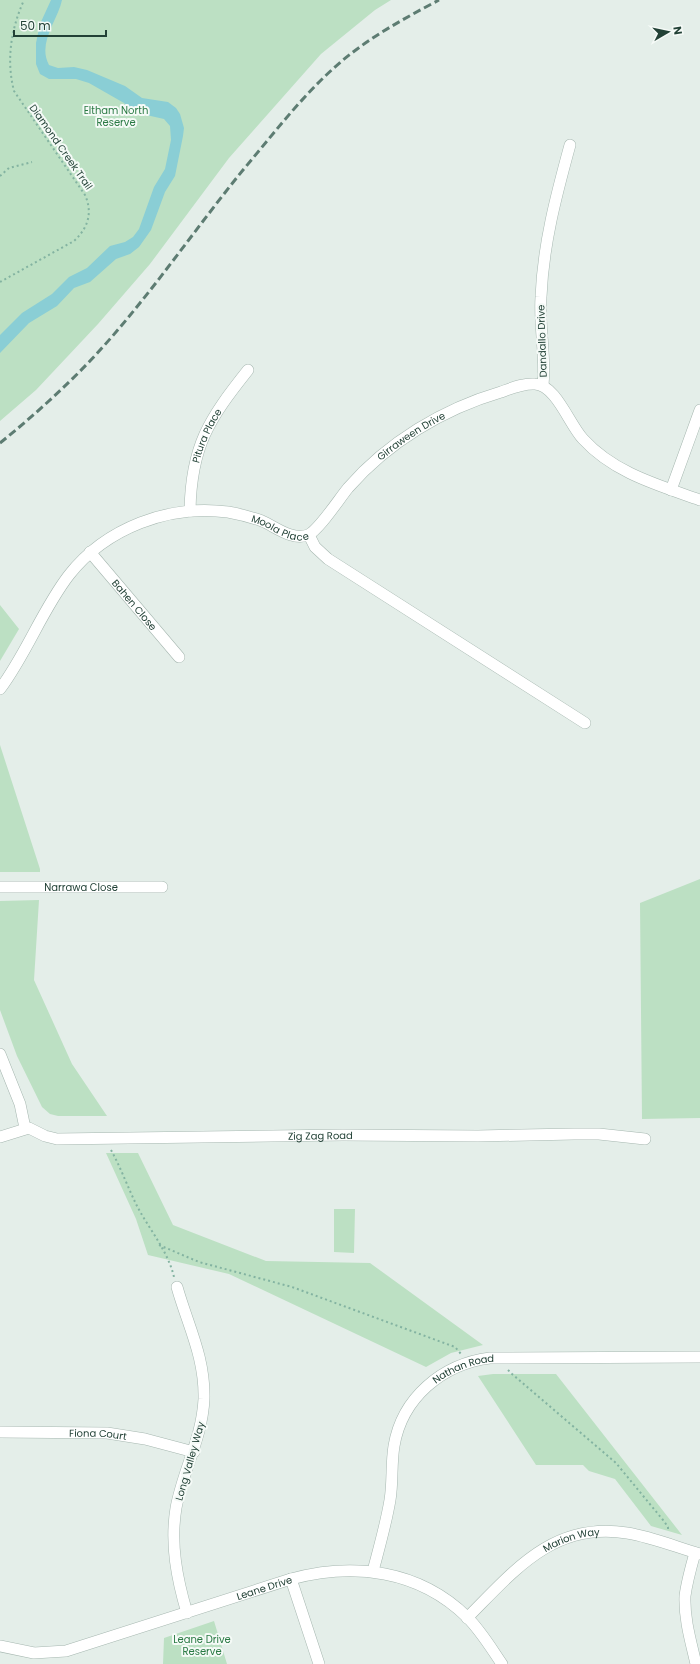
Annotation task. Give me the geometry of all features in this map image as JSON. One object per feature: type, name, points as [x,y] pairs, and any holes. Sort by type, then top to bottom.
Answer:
[{"type":"street","name":"Dandallo Drive","points":[[570,145],[550,220],[544,258],[540,300],[543,386],[553,393],[578,434],[601,456],[628,473],[700,500]]},
{"type":"street","name":"Pitura Place","points":[[190,511],[192,477],[201,441],[217,410],[248,370]]},
{"type":"street","name":"Girraween Drive","points":[[309,535],[318,527],[331,508],[359,476],[387,452],[421,427],[453,410],[483,398],[528,384],[543,386]]},
{"type":"street","points":[[671,490],[700,410]]},
{"type":"street","name":"Moola Place","points":[[0,689],[19,662],[63,584],[90,552],[118,533],[138,524],[169,514],[190,511],[228,512],[260,521],[292,536],[300,537],[309,535],[317,551],[328,559],[585,723]]},
{"type":"street","name":"Bahen Close","points":[[90,552],[178,657]]},
{"type":"street","name":"Narrawa Close","points":[[0,887],[162,887]]},
{"type":"street","points":[[0,1054],[20,1104],[25,1128],[0,1137]]},
{"type":"street","name":"Zig Zag Road","points":[[25,1128],[32,1129],[45,1136],[56,1139],[105,1140],[308,1135],[438,1137],[574,1134],[613,1135],[645,1139]]},
{"type":"street","name":"Long Valley Way","points":[[176,1287],[195,1338],[203,1376],[203,1413],[194,1452],[180,1492],[174,1528],[177,1573],[187,1613]]},
{"type":"street","name":"Nathan Road","points":[[373,1571],[388,1512],[394,1446],[397,1434],[410,1405],[426,1386],[435,1379],[460,1366],[490,1358],[700,1357]]},
{"type":"street","name":"Fiona Court","points":[[0,1432],[107,1433],[145,1439],[194,1452]]},
{"type":"street","name":"Marion Way","points":[[467,1618],[526,1559],[545,1548],[575,1536],[605,1532],[624,1533],[697,1554]]},
{"type":"street","points":[[696,1664],[687,1627],[685,1604],[687,1586],[697,1554]]},
{"type":"street","name":"Leane Drive","points":[[0,1646],[34,1653],[66,1651],[291,1579],[336,1570],[373,1571],[393,1576],[425,1588],[443,1598],[467,1618],[502,1664]]},
{"type":"street","points":[[291,1579],[319,1664]]},
{"type":"path","name":"Diamond Creek Trail","points":[[0,282],[74,241],[86,227],[89,217],[85,195],[14,91],[10,71],[11,43],[16,20],[24,0]]},
{"type":"path","points":[[0,176],[9,168],[32,162]]},
{"type":"path","points":[[105,1140],[124,1174],[137,1206],[170,1264],[176,1287]]},
{"type":"green space","name":"Eltham North Reserve","points":[[0,0],[391,0],[375,10],[321,54],[229,158],[150,264],[98,324],[36,390],[0,421]]},
{"type":"green space","points":[[0,605],[19,629],[0,661]]},
{"type":"green space","points":[[0,745],[40,869],[40,872],[0,872]]},
{"type":"green space","points":[[700,879],[700,1118],[642,1119],[640,903]]},
{"type":"green space","points":[[39,900],[34,980],[72,1064],[107,1116],[58,1116],[50,1114],[42,1107],[17,1056],[0,1010],[0,901]]},
{"type":"green space","points":[[106,1153],[138,1153],[173,1225],[266,1261],[370,1263],[483,1345],[451,1353],[426,1367],[229,1274],[148,1255],[136,1219]]},
{"type":"green space","points":[[334,1209],[355,1209],[354,1253],[334,1252]]},
{"type":"green space","points":[[493,1374],[556,1374],[682,1535],[651,1526],[615,1479],[589,1471],[583,1465],[536,1465],[478,1376]]},
{"type":"green space","name":"Leane Drive Reserve","points":[[214,1621],[227,1664],[163,1664],[164,1638]]},
{"type":"water","points":[[51,0],[62,0],[45,48],[49,65],[58,68],[74,67],[87,70],[125,86],[142,98],[168,102],[176,108],[180,114],[184,128],[183,136],[175,176],[165,192],[151,230],[139,247],[130,254],[116,259],[90,282],[74,288],[57,306],[29,323],[0,353],[0,335],[22,313],[52,294],[69,277],[87,268],[110,246],[125,242],[133,237],[139,229],[154,187],[165,169],[171,140],[170,126],[164,119],[133,112],[124,103],[89,83],[76,79],[49,79],[40,74],[36,64],[36,43],[40,24]]},
{"type":"railway","points":[[0,443],[57,394],[110,339],[149,292],[243,170],[316,85],[329,72],[365,43],[439,0]]}]
